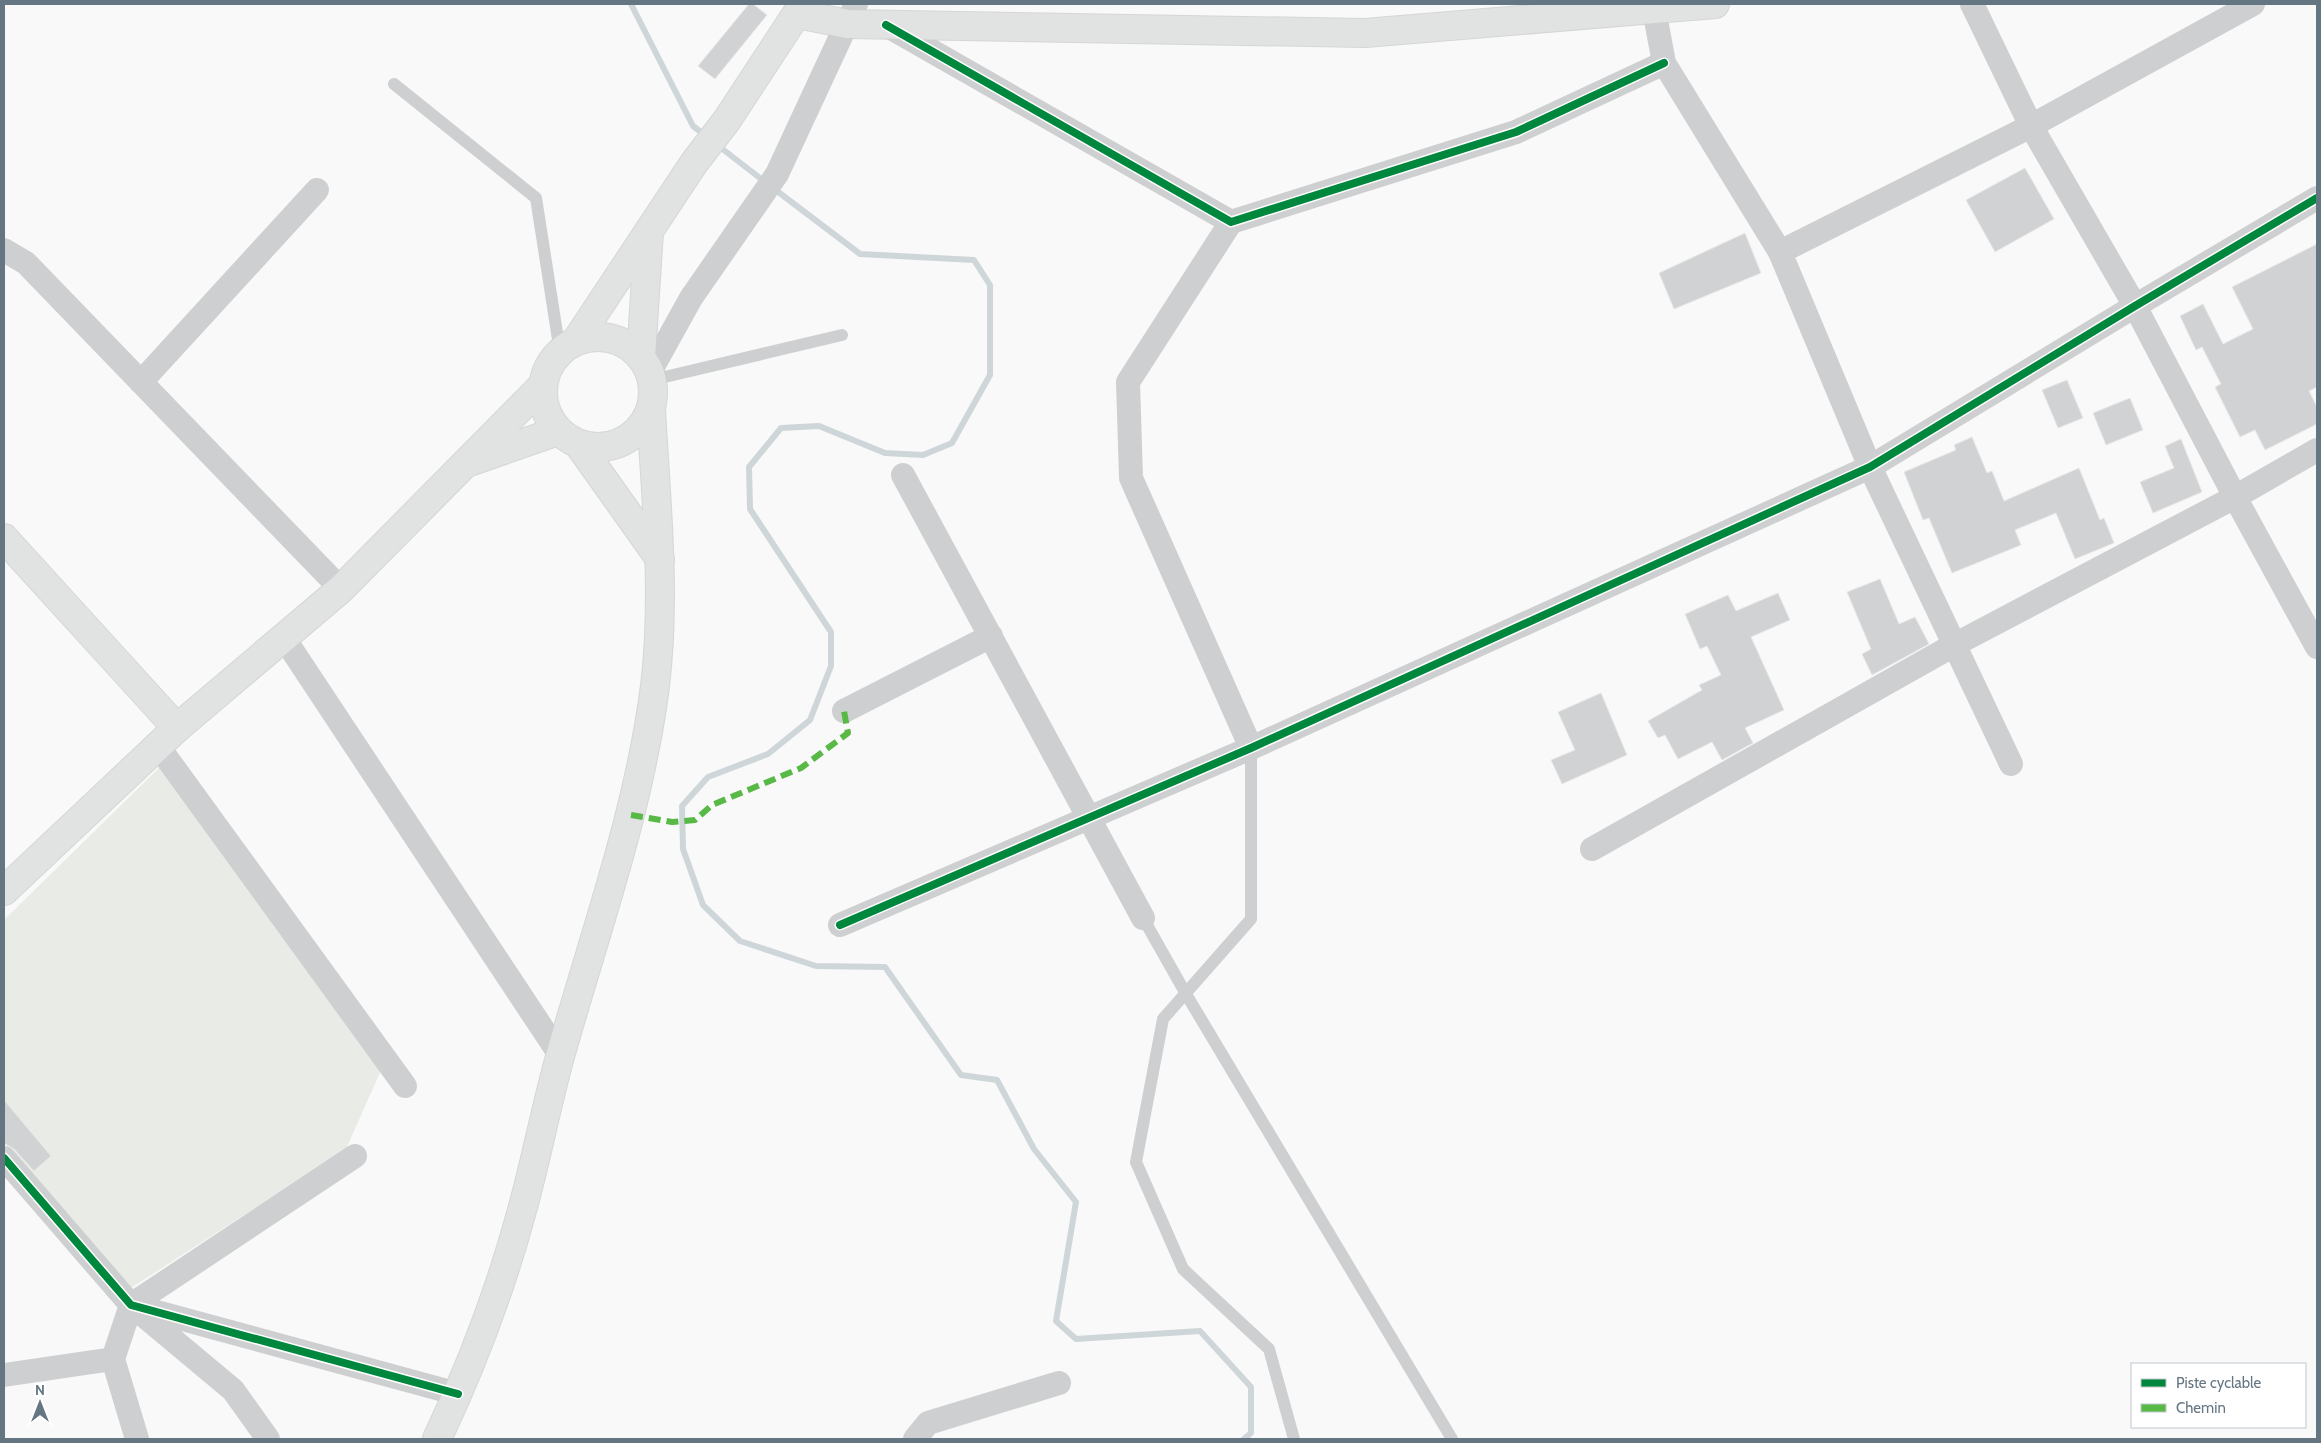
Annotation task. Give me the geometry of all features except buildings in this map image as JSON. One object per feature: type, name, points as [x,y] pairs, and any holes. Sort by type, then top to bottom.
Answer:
[{"type":"main road","points":[[660,559],[569,438],[548,418],[543,403],[542,386],[548,367],[568,346],[649,231],[694,163],[727,120],[800,9],[852,14],[886,26],[1365,33],[1654,7],[1715,4]]},
{"type":"main road","points":[[468,463],[569,438],[604,448],[628,439],[645,422],[651,409],[654,394],[647,370],[649,231]]},
{"type":"main road","points":[[568,346],[593,337],[611,338],[628,346],[647,370]]},
{"type":"main road","points":[[4,891],[167,737],[341,589],[468,463],[512,415],[542,386]]},
{"type":"main road","points":[[438,1439],[494,1302],[521,1216],[560,1055],[631,815],[644,753],[655,684],[660,559],[651,409]]},
{"type":"main road","points":[[4,538],[167,737]]},
{"type":"street","points":[[1972,4],[2030,126],[2134,306],[2317,647]]},
{"type":"street","points":[[1780,252],[2030,126],[2253,4]]},
{"type":"street","points":[[1654,7],[1664,63],[1780,252],[1870,467],[2010,764]]},
{"type":"street","points":[[647,370],[691,298],[777,174],[852,14]]},
{"type":"street","points":[[886,26],[1231,222]]},
{"type":"street","points":[[1251,748],[1130,478],[1128,382],[1231,222],[1516,132],[1664,63]]},
{"type":"street","points":[[141,382],[317,190]]},
{"type":"street","points":[[840,925],[1251,748],[1870,467],[2134,306],[2317,198]]},
{"type":"street","points":[[4,250],[26,263],[341,589]]},
{"type":"street","points":[[1592,849],[1954,645],[2235,497],[2317,450]]},
{"type":"street","points":[[902,474],[1143,918]]},
{"type":"street","points":[[844,711],[991,636]]},
{"type":"street","points":[[284,638],[560,1055]]},
{"type":"street","points":[[167,737],[405,1086]]},
{"type":"street","points":[[137,1439],[113,1359],[131,1304],[355,1156]]},
{"type":"street","points":[[4,1158],[131,1304],[233,1390],[268,1439]]},
{"type":"street","points":[[131,1304],[458,1394]]},
{"type":"street","points":[[4,1375],[113,1359]]},
{"type":"street","points":[[915,1439],[928,1423],[1059,1383]]},
{"type":"lane","points":[[394,84],[536,198],[568,346]]},
{"type":"lane","points":[[647,370],[842,335]]},
{"type":"lane","points":[[1251,748],[1251,919],[1163,1019],[1136,1162],[1183,1269],[1269,1349],[1294,1439]]},
{"type":"lane","points":[[1143,918],[1186,994],[1452,1439]]},
{"type":"shaded area","points":[[161,766],[382,1068],[346,1149],[131,1288],[4,1143],[4,920]]},
{"type":"waterway","points":[[631,4],[693,126],[706,136]]},
{"type":"waterway","points":[[716,144],[765,182]]},
{"type":"waterway","points":[[773,188],[860,254],[974,260],[990,285],[990,375],[952,443],[923,455],[885,453],[819,426],[781,428],[749,467],[750,509],[831,632],[831,666],[810,720],[768,754],[708,777],[682,806],[683,849],[703,905],[740,941],[816,966],[885,967],[961,1075],[997,1080],[1034,1149],[1076,1202],[1056,1321],[1076,1339],[1200,1331],[1251,1387],[1251,1433],[1244,1439]]},
{"type":"marked path","points":[[631,815],[672,822],[695,820],[712,805],[801,768],[848,733],[844,711]]},
{"type":"cycle path","points":[[886,25],[1231,222],[1516,132],[1664,63]]},
{"type":"cycle path","points":[[840,925],[1251,748],[1870,467],[2317,198]]},
{"type":"cycle path","points":[[4,1158],[131,1305],[458,1394]]}]
